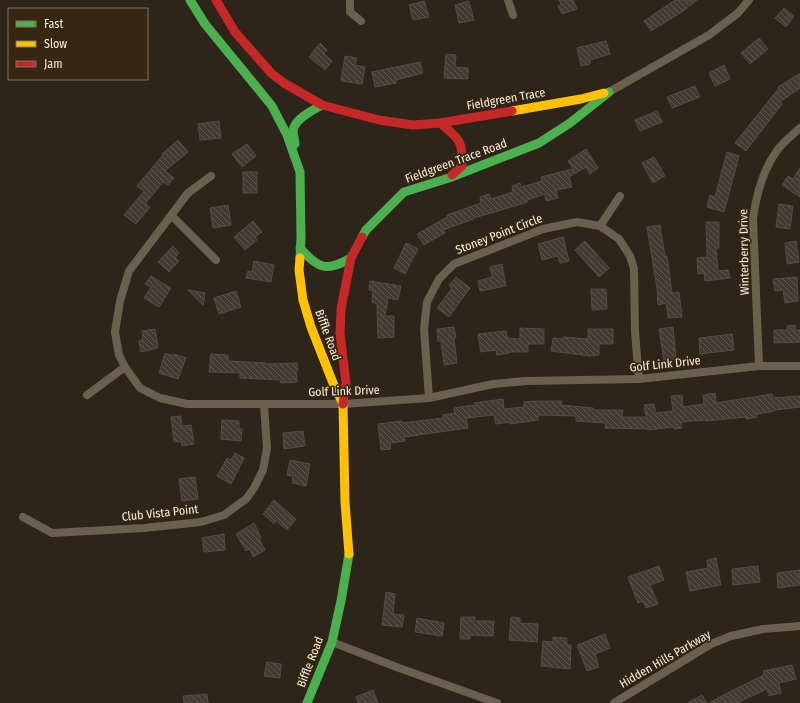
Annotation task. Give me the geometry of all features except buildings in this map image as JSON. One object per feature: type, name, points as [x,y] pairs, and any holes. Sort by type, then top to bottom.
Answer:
[{"type":"street","name":"Biffle Road","points":[[190,0],[205,24],[272,106],[287,135],[300,172],[299,270],[303,300],[311,327],[343,404],[345,502],[349,554],[332,642],[307,703]]},
{"type":"street","name":"Fieldgreen Trace","points":[[216,0],[235,32],[272,74],[284,83],[322,105],[379,120],[413,125],[440,123],[581,99],[609,92],[709,35],[738,13],[749,0]]},
{"type":"street","points":[[350,0],[350,12],[361,21]]},
{"type":"street","points":[[508,0],[513,15]]},
{"type":"street","name":"Fieldgreen Trace Road","points":[[343,404],[346,383],[340,333],[341,309],[351,258],[366,230],[404,192],[449,178],[539,143],[570,123],[609,92]]},
{"type":"street","points":[[300,172],[293,131],[301,119],[310,111],[322,105]]},
{"type":"street","points":[[440,123],[460,140],[463,150],[462,166],[449,178]]},
{"type":"street","name":"Winterberry Drive","points":[[759,366],[753,219],[756,200],[764,175],[776,151],[800,128]]},
{"type":"street","name":"Golf Link Drive","points":[[212,176],[188,194],[129,271],[120,301],[116,332],[119,355],[125,367],[140,388],[160,398],[187,404],[343,404],[429,398],[493,384],[526,381],[639,380],[759,366],[800,366]]},
{"type":"street","points":[[600,226],[620,196]]},
{"type":"street","points":[[172,216],[216,260]]},
{"type":"street","name":"Stoney Point Circle","points":[[429,398],[424,329],[427,302],[439,279],[454,264],[543,229],[578,222],[600,226],[619,239],[630,256],[634,269],[635,332],[639,380]]},
{"type":"street","points":[[300,248],[313,263],[322,267],[332,268],[351,258]]},
{"type":"street","points":[[87,395],[125,367]]},
{"type":"street","name":"Club Vista Point","points":[[22,517],[52,533],[144,528],[194,523],[224,515],[246,499],[254,488],[263,470],[267,448],[264,405]]},
{"type":"street","name":"Hidden Hills Parkway","points":[[614,703],[711,644],[731,636],[763,629],[800,626]]},
{"type":"street","points":[[332,642],[497,703]]},
{"type":"traffic: fast","points":[[190,0],[205,24],[272,106],[287,135],[300,172],[300,258]]},
{"type":"traffic: fast","points":[[362,237],[366,230],[404,192],[449,178],[539,143],[570,123],[609,92]]},
{"type":"traffic: fast","points":[[295,144],[293,131],[294,127],[304,115],[322,105]]},
{"type":"traffic: fast","points":[[300,248],[312,260],[323,266],[329,267],[351,258]]},
{"type":"traffic: fast","points":[[307,703],[332,642],[349,554]]},
{"type":"traffic: slow","points":[[512,111],[581,99],[604,93]]},
{"type":"traffic: slow","points":[[300,258],[299,270],[303,300],[311,327],[343,404],[345,502],[349,554]]},
{"type":"traffic: jam","points":[[216,0],[235,32],[272,74],[284,83],[322,105],[379,120],[413,125],[440,123],[512,111]]},
{"type":"traffic: jam","points":[[440,123],[456,137],[462,151],[462,166],[452,175]]},
{"type":"traffic: jam","points":[[343,404],[346,383],[340,333],[341,309],[351,258],[362,237]]}]
